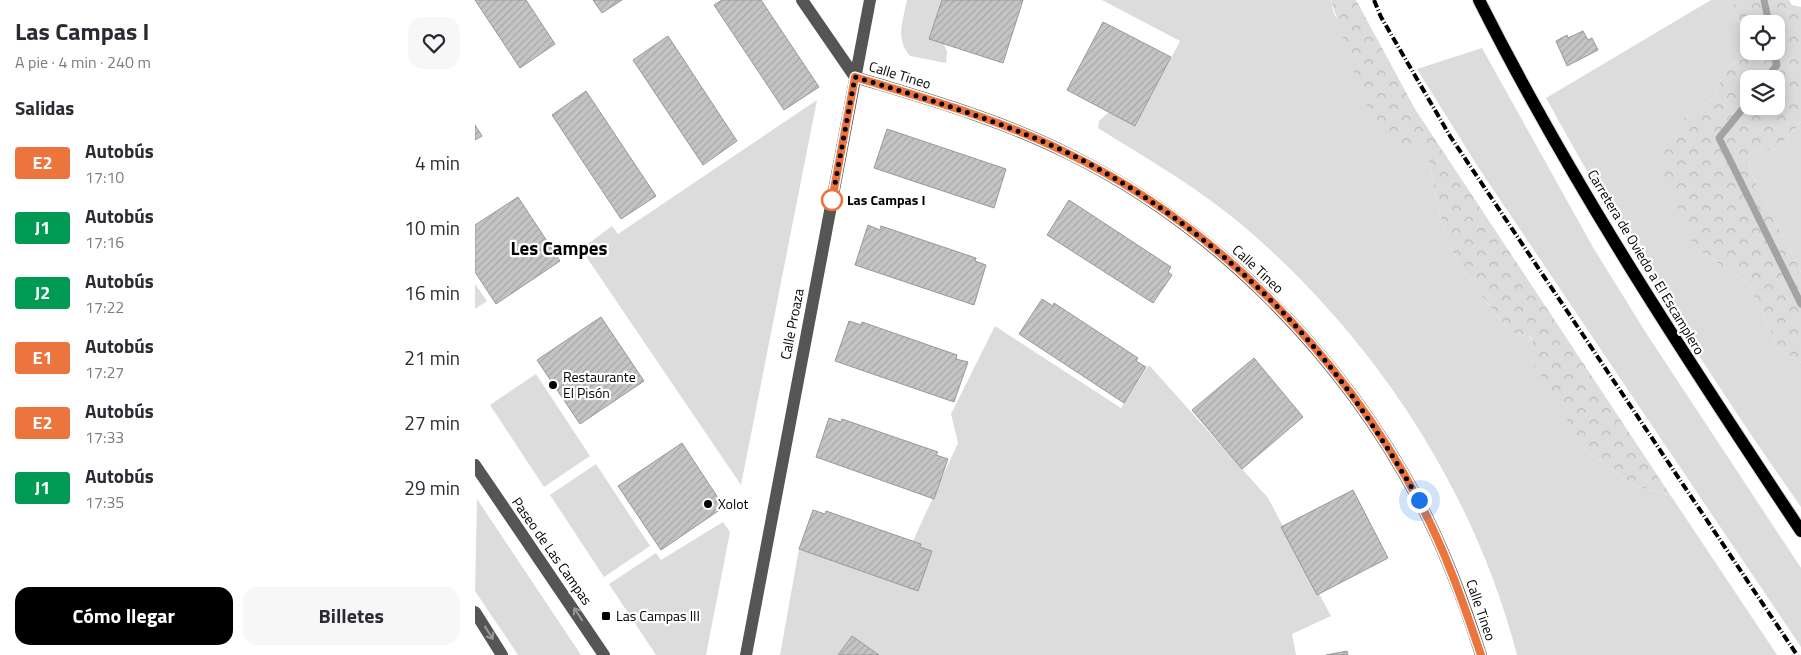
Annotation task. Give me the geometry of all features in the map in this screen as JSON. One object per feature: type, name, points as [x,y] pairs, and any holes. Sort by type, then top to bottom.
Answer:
[{"type":"main road","name":"Carretera de Oviedo a El Escamplero","points":[[1479,0],[1612,240],[1681,350],[1801,531]]},
{"type":"street","points":[[802,0],[855,77]]},
{"type":"street","name":"Calle Proaza","points":[[746,655],[870,0]]},
{"type":"street","name":"Calle Tineo","points":[[855,77],[995,121],[1067,153],[1150,201],[1209,246],[1262,292],[1319,353],[1370,421],[1419,500],[1457,585],[1481,655]]},
{"type":"street","name":"Paseo de Las Campas","points":[[475,465],[604,655]]},
{"type":"street","points":[[475,612],[502,655]]},
{"type":"green space","points":[[907,0],[942,0],[929,39],[944,44],[947,52],[946,63],[910,56],[905,50],[901,29]]},
{"type":"green space","points":[[1102,0],[1331,0],[1334,14],[1423,143],[1443,229],[1451,249],[1505,325],[1514,333],[1530,337],[1534,344],[1532,360],[1543,378],[1570,410],[1577,445],[1634,485],[1671,496],[1777,655],[1517,655],[1498,594],[1475,535],[1447,477],[1414,422],[1378,370],[1338,320],[1295,273],[1248,230],[1194,189],[1098,128],[1099,121],[1109,112],[1136,125],[1180,41]]},
{"type":"green space","points":[[1331,0],[1356,0],[1415,109],[1671,496],[1634,485],[1577,445],[1566,425],[1570,410],[1548,386],[1534,365],[1531,337],[1514,333],[1505,325],[1451,249],[1443,229],[1423,144],[1402,150],[1375,126],[1355,76]]},
{"type":"green space","points":[[1711,0],[1732,0],[1740,25],[1740,60],[1742,60],[1728,67],[1712,99],[1686,116],[1694,247],[1748,283],[1779,349],[1801,363],[1801,507],[1700,357],[1636,255],[1546,98]]},
{"type":"green space","points":[[1732,0],[1789,0],[1792,5],[1801,7],[1801,122],[1777,149],[1748,153],[1751,173],[1801,272],[1801,363],[1779,349],[1748,283],[1694,247],[1662,171],[1661,145],[1686,116],[1712,99],[1728,67],[1742,60],[1785,60],[1785,15],[1740,15],[1740,25]]},
{"type":"green space","points":[[1482,48],[1594,249],[1648,336],[1801,568],[1801,647],[1478,167],[1417,69]]},
{"type":"green space","points":[[817,100],[741,485],[581,249],[612,226],[618,234]]},
{"type":"green space","points":[[1801,122],[1801,272],[1751,173],[1748,153],[1777,149]]},
{"type":"green space","points":[[475,284],[487,301],[475,309]]},
{"type":"green space","points":[[995,326],[1121,408],[1149,365],[1268,498],[1331,616],[1292,634],[1296,655],[879,655],[852,636],[838,655],[780,655],[799,549],[918,591],[932,551],[920,547],[921,544],[913,541],[958,443],[951,414]]},
{"type":"green space","points":[[536,374],[590,456],[544,487],[490,405]]},
{"type":"green space","points":[[596,464],[650,546],[604,577],[550,495]]},
{"type":"green space","points":[[477,499],[581,655],[518,655],[475,591]]},
{"type":"green space","points":[[723,522],[730,532],[706,655],[656,655],[609,584],[656,553],[661,560]]},
{"type":"building","points":[[475,0],[526,0],[555,44],[520,68]]},
{"type":"building","points":[[593,0],[622,0],[602,13]]},
{"type":"building","points":[[722,0],[761,0],[819,87],[784,110],[714,5]]},
{"type":"building","points":[[942,0],[1023,0],[1003,63],[929,39]]},
{"type":"building","points":[[1103,22],[1171,57],[1135,126],[1067,90]]},
{"type":"building","points":[[1583,31],[1588,40],[1592,38],[1598,50],[1567,66],[1556,41],[1567,35],[1568,38]]},
{"type":"building","points":[[668,36],[737,141],[703,165],[633,60]]},
{"type":"building","points":[[586,91],[656,196],[621,219],[552,115]]},
{"type":"building","points":[[475,125],[482,136],[475,140]]},
{"type":"building","points":[[887,129],[1006,169],[994,208],[874,168]]},
{"type":"building","points":[[518,197],[560,261],[496,304],[475,272],[475,225]]},
{"type":"building","points":[[1069,200],[1171,267],[1168,272],[1172,275],[1153,303],[1047,235]]},
{"type":"building","points":[[868,225],[880,230],[881,226],[976,258],[975,261],[986,265],[974,305],[855,265]]},
{"type":"building","points":[[1042,299],[1053,306],[1054,303],[1138,358],[1136,361],[1146,367],[1124,403],[1019,334]]},
{"type":"building","points":[[601,317],[644,381],[580,424],[537,360]]},
{"type":"building","points":[[849,321],[861,325],[862,322],[957,355],[956,359],[968,362],[954,402],[835,361]]},
{"type":"building","points":[[1254,358],[1303,417],[1242,469],[1192,410]]},
{"type":"building","points":[[829,418],[841,422],[842,419],[938,452],[936,455],[948,459],[934,499],[816,457]]},
{"type":"building","points":[[682,443],[724,507],[661,550],[618,486]]},
{"type":"building","points":[[1353,490],[1388,558],[1317,595],[1281,527]]},
{"type":"building","points":[[813,510],[825,514],[826,511],[921,544],[920,547],[932,551],[918,591],[799,549]]},
{"type":"building","points":[[852,636],[879,655],[838,655]]},
{"type":"building","points":[[1347,651],[1348,655],[1326,655]]},
{"type":"waterway","points":[[1764,0],[1767,15]]},
{"type":"waterway","points":[[1773,70],[1777,65],[1776,60]]},
{"type":"waterway","points":[[1740,112],[1719,138],[1801,304]]},
{"type":"railway","points":[[1374,0],[1381,17],[1450,136],[1797,655]]},
{"type":"bus line","name":"E2","points":[[832,200],[855,77],[995,121],[1067,153],[1150,201],[1209,246],[1262,292],[1319,353],[1370,421],[1419,500],[1439,542],[1457,585],[1481,655]]},
{"type":"place","name":"Las Campas I","points":[[832,200]]},
{"type":"place","name":"Restaurante El Pisón","points":[[553,385]]},
{"type":"place","name":"Xolot","points":[[708,504]]},
{"type":"place","name":"Las Campas III","points":[[606,616]]},
{"type":"district","name":"Les Campes","points":[[559,248]]},
{"type":"route","points":[[832,200],[855,77],[995,121],[1067,153],[1150,201],[1209,246],[1262,292],[1319,353],[1370,421],[1419,500]]}]
